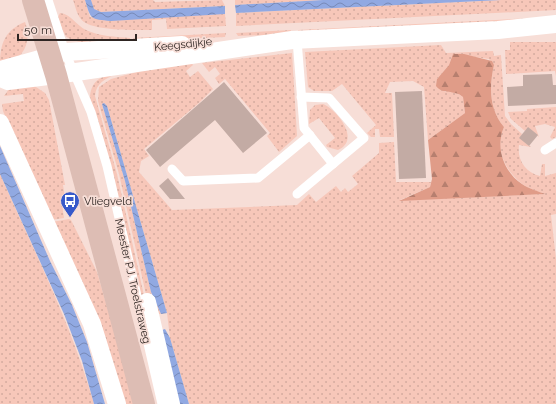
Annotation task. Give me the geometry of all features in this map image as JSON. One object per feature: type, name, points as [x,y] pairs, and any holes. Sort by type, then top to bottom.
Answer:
[{"type":"main road","name":"Meester P.J. Troelstraweg","points":[[33,0],[61,64],[144,404]]},
{"type":"street","name":"Keegsdijkje","points":[[61,64],[169,47],[264,38],[295,40],[498,30],[556,24]]},
{"type":"street","name":"Keegsdijkje","points":[[498,30],[537,35],[556,34]]},
{"type":"street","points":[[0,70],[61,64]]},
{"type":"street","points":[[0,78],[8,81],[61,64]]},
{"type":"street","points":[[0,123],[68,267],[92,324],[117,404]]},
{"type":"street","name":"Meester P.J. Troelstraweg","points":[[146,302],[170,404]]},
{"type":"lane","name":"Meester P.J. Troelstraweg","points":[[48,0],[61,64],[90,112],[107,166],[162,404]]},
{"type":"lane","points":[[295,40],[304,128],[333,164]]},
{"type":"lane","points":[[297,194],[364,138],[329,98],[301,97]]},
{"type":"lane","points":[[172,169],[183,181],[258,178],[310,135]]},
{"type":"lane","points":[[545,150],[556,143]]},
{"type":"shaded area","points":[[73,0],[85,0],[90,17],[225,14],[226,26],[167,29],[166,19],[152,20],[152,30],[98,27],[84,22],[80,18]]},
{"type":"shaded area","points":[[91,0],[153,0],[155,2],[222,0],[225,6],[101,12],[93,9]]},
{"type":"shaded area","points":[[235,0],[323,0],[235,5]]},
{"type":"shaded area","points":[[501,0],[556,0],[556,10],[236,26],[236,13]]},
{"type":"shaded area","points":[[60,13],[71,18],[83,28],[96,34],[130,38],[130,41],[96,43],[70,39],[65,35],[62,28],[58,17]]},
{"type":"shaded area","points":[[552,17],[552,21],[298,33],[298,30]]},
{"type":"shaded area","points":[[25,22],[28,36],[24,50],[18,57],[0,63],[1,50],[8,33],[18,25]]},
{"type":"shaded area","points":[[291,30],[290,34],[238,36],[236,33]]},
{"type":"shaded area","points":[[226,33],[225,37],[134,41],[133,38]]},
{"type":"shaded area","points":[[510,42],[556,42],[556,76],[555,71],[506,74],[505,50],[510,50]]},
{"type":"shaded area","points":[[441,45],[446,53],[493,51],[494,56],[501,55],[505,116],[522,134],[520,138],[531,147],[519,145],[519,156],[523,165],[530,172],[540,176],[542,164],[545,164],[545,176],[556,173],[556,214],[551,215],[556,259],[556,404],[189,404],[170,338],[167,313],[107,106],[102,104],[125,181],[151,292],[161,314],[158,314],[147,299],[119,174],[98,101],[99,87],[111,79],[137,72],[136,67],[189,60],[193,65],[186,71],[190,77],[198,71],[213,89],[199,103],[144,149],[149,156],[141,161],[139,172],[172,210],[297,205],[309,194],[316,202],[336,186],[341,192],[345,188],[348,192],[358,184],[352,176],[379,153],[379,143],[394,142],[396,182],[431,182],[430,187],[400,200],[544,194],[521,183],[510,171],[503,158],[500,143],[504,127],[495,113],[493,105],[491,81],[494,65],[489,59],[453,54],[449,65],[437,79],[445,92],[454,91],[463,97],[465,113],[428,140],[424,87],[413,81],[390,82],[385,93],[392,93],[394,137],[380,137],[379,129],[375,129],[375,137],[371,137],[367,133],[376,125],[342,84],[332,91],[314,91],[308,87],[305,52]]},
{"type":"shaded area","points":[[292,53],[297,136],[279,152],[267,136],[270,133],[225,79],[219,84],[215,78],[220,74],[215,67],[209,72],[202,63]]},
{"type":"shaded area","points":[[116,74],[99,85],[95,96],[117,174],[145,300],[141,297],[90,96],[93,86],[98,80],[106,76]]},
{"type":"shaded area","points":[[33,85],[45,93],[49,100],[65,185],[63,185],[66,203],[62,204],[64,218],[51,220],[3,111],[2,104],[24,101],[23,94],[4,96],[9,89]]},
{"type":"shaded area","points":[[323,104],[340,118],[347,132],[348,139],[345,145],[338,150],[327,147],[326,145],[335,138],[319,118],[309,124],[310,110],[315,105]]},
{"type":"shaded area","points":[[556,107],[556,137],[552,139],[550,137],[555,127],[545,124],[535,126],[539,137],[529,128],[525,131],[511,119],[508,112],[527,111],[527,109]]},
{"type":"shaded area","points":[[0,174],[63,316],[85,374],[94,404],[0,404]]},
{"type":"shaded area","points":[[69,219],[71,220],[97,272],[135,404],[123,404],[52,222]]},
{"type":"green space","points":[[453,54],[464,54],[492,61],[494,65],[491,81],[493,105],[495,113],[504,127],[500,143],[503,159],[510,173],[522,184],[545,194],[399,201],[430,187],[432,179],[428,140],[465,113],[463,97],[456,93],[439,89],[436,86],[437,79],[449,65]]},
{"type":"water","points":[[85,0],[91,0],[94,9],[101,12],[225,6],[225,14],[111,21],[95,19],[92,17]]},
{"type":"water","points":[[323,0],[501,0],[236,13],[235,5]]},
{"type":"water","points":[[104,103],[107,106],[167,313],[161,314],[151,292],[125,181],[102,104]]},
{"type":"water","points":[[0,146],[50,261],[72,305],[87,342],[105,404],[94,404],[82,361],[64,314],[0,174]]},
{"type":"water","points":[[165,329],[170,338],[189,404],[178,404],[162,330]]},
{"type":"building","points":[[552,74],[553,85],[556,85],[556,104],[508,106],[507,87],[523,86],[523,75]]},
{"type":"building","points":[[224,82],[267,133],[243,153],[215,120],[160,167],[146,150]]},
{"type":"building","points":[[422,91],[426,178],[399,179],[395,92]]},
{"type":"building","points":[[528,127],[538,135],[529,146],[519,138]]},
{"type":"building","points":[[168,178],[185,199],[170,199],[159,186]]},
{"type":"place","name":"Vliegveld","points":[[70,218]]}]
